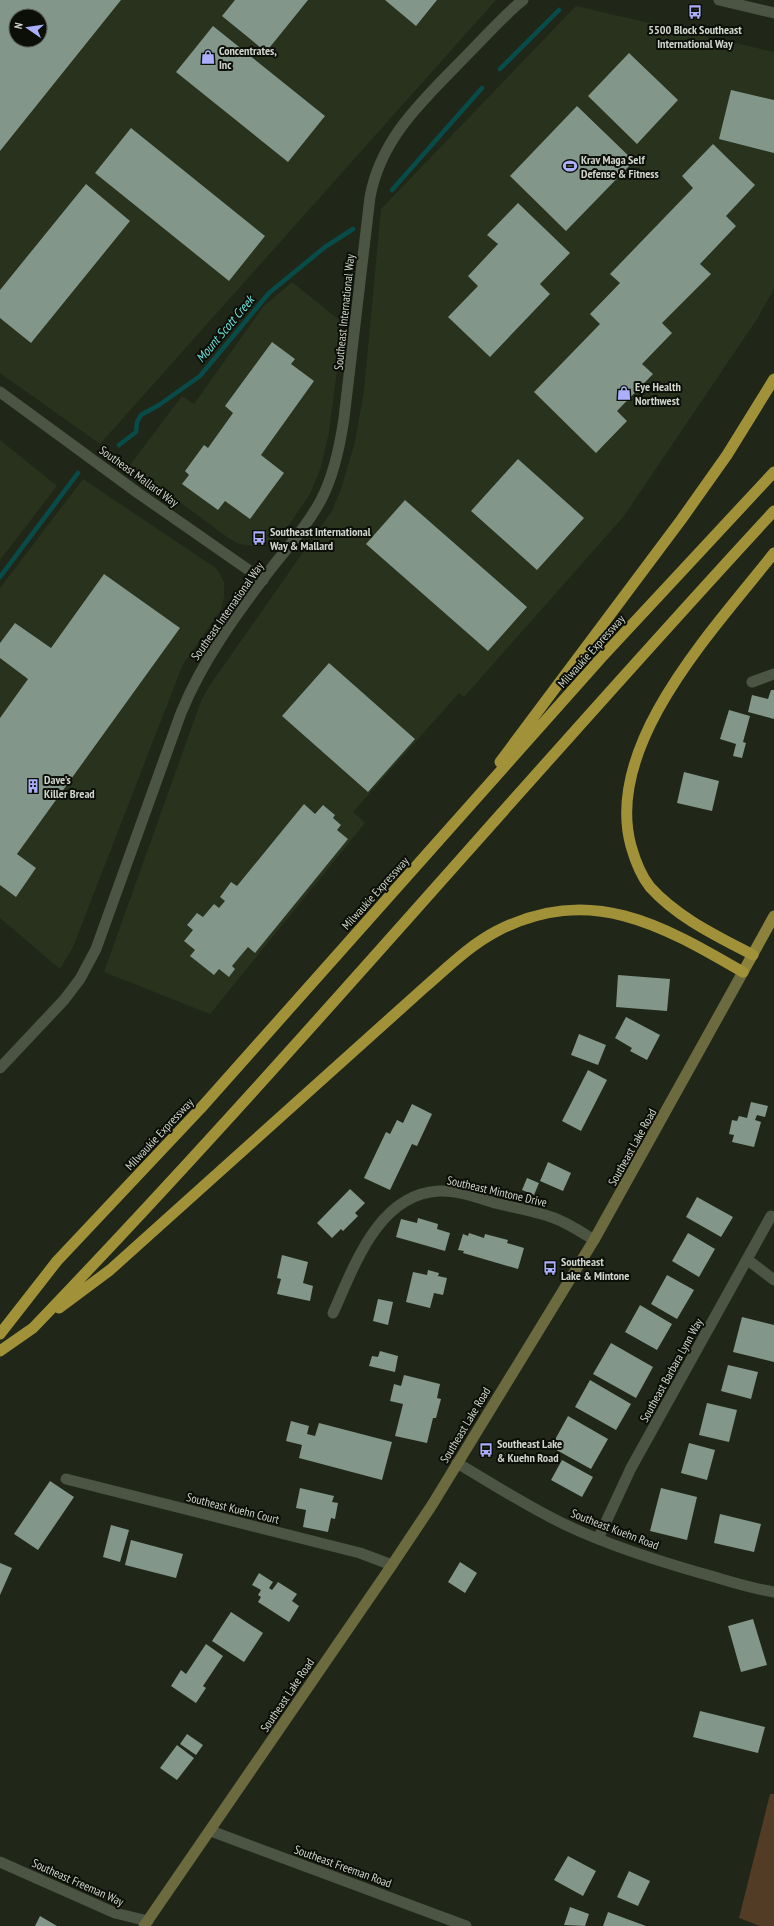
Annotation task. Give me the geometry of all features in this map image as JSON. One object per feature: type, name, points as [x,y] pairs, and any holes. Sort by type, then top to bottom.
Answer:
[{"type":"highway","points":[[458,819],[681,520],[727,455],[774,379]]},
{"type":"highway","name":"Milwaukie Expressway","points":[[0,1334],[57,1262],[201,1108],[601,658],[774,472]]},
{"type":"highway","points":[[33,1328],[206,1145],[681,612],[774,511]]},
{"type":"highway","points":[[753,955],[683,916],[665,902],[649,886],[636,862],[628,836],[627,813],[630,786],[637,757],[645,734],[660,705],[688,662],[774,553]]},
{"type":"highway","points":[[0,1351],[110,1270],[462,954],[496,932],[527,918],[554,912],[586,909],[607,911],[631,916],[695,943],[743,972]]},
{"type":"main road","name":"Southeast Lake Road","points":[[146,1924],[392,1565],[457,1462],[594,1240],[774,916]]},
{"type":"street","name":"Southeast International Way","points":[[0,1068],[64,1000],[86,968],[103,932],[186,701],[216,646],[263,580],[314,513],[322,499],[333,470],[341,437],[351,375],[370,197],[380,162],[390,141],[425,99],[523,0]]},
{"type":"street","points":[[719,0],[774,13]]},
{"type":"street","name":"Southeast Mallard Way","points":[[0,392],[138,493],[263,580]]},
{"type":"street","points":[[752,682],[774,674]]},
{"type":"street","name":"Southeast Mintone Drive","points":[[333,1313],[360,1255],[387,1216],[404,1203],[428,1192],[450,1191],[554,1218],[594,1240]]},
{"type":"street","name":"Southeast Barbara Lynn Way","points":[[598,1539],[631,1468],[748,1260],[771,1216]]},
{"type":"street","points":[[748,1260],[774,1280]]},
{"type":"street","name":"Southeast Kuehn Road","points":[[457,1462],[521,1501],[598,1539],[644,1556],[755,1589],[774,1592]]},
{"type":"street","name":"Southeast Kuehn Court","points":[[66,1479],[360,1552],[392,1565]]},
{"type":"street","name":"Southeast Freeman Road","points":[[211,1831],[466,1926]]},
{"type":"street","name":"Southeast Freeman Way","points":[[0,1862],[115,1913],[146,1924]]},
{"type":"shaded area","points":[[0,0],[496,0],[100,444],[0,373]]},
{"type":"shaded area","points":[[576,6],[774,52],[774,289],[757,319],[624,516],[464,697],[459,693],[353,812],[365,823],[210,1014],[104,972],[201,701],[210,685],[332,511],[341,489],[355,442],[364,391],[381,209]]},
{"type":"shaded area","points":[[292,282],[343,323],[329,432],[321,467],[310,494],[291,522],[280,535],[268,542],[254,546],[239,544],[227,537],[130,465],[182,396],[194,404],[263,307]]},
{"type":"shaded area","points":[[0,440],[57,486],[0,560]]},
{"type":"shaded area","points":[[83,479],[217,569],[224,582],[224,597],[221,610],[183,664],[73,947],[60,969],[0,918],[0,588]]},
{"type":"shaded area","points":[[770,1794],[774,1794],[774,1926],[760,1926],[739,1918]]},
{"type":"building","points":[[0,0],[121,0],[0,151]]},
{"type":"building","points":[[235,0],[308,0],[266,52],[222,16]]},
{"type":"building","points":[[385,0],[437,0],[416,26]]},
{"type":"building","points":[[213,26],[325,116],[288,162],[176,72]]},
{"type":"building","points":[[629,53],[678,100],[637,144],[588,96]]},
{"type":"building","points":[[731,90],[774,100],[774,153],[719,139]]},
{"type":"building","points":[[577,106],[634,161],[566,231],[510,176]]},
{"type":"building","points":[[131,128],[265,236],[229,281],[95,173]]},
{"type":"building","points":[[713,144],[755,185],[726,216],[736,226],[700,264],[711,274],[662,323],[672,333],[642,364],[653,374],[617,411],[627,421],[596,453],[534,392],[600,324],[590,314],[620,283],[610,274],[693,188],[682,176]]},
{"type":"building","points":[[86,184],[130,221],[31,343],[0,318],[0,290]]},
{"type":"building","points":[[518,203],[570,253],[540,284],[550,294],[490,357],[448,317],[478,286],[468,276],[498,244],[487,235]]},
{"type":"building","points":[[272,342],[295,359],[291,364],[314,381],[261,455],[284,473],[250,519],[225,501],[218,510],[182,484],[189,475],[185,471],[204,445],[208,448],[233,413],[225,406]]},
{"type":"building","points":[[518,459],[584,518],[537,570],[471,511]]},
{"type":"building","points":[[405,500],[527,607],[488,651],[366,544]]},
{"type":"building","name":"Dave's Killer Bread","points":[[104,574],[180,628],[17,854],[36,868],[16,897],[0,885],[0,718],[28,679],[0,658],[0,643],[15,623],[51,648]]},
{"type":"building","points":[[329,663],[415,739],[368,792],[282,716]]},
{"type":"building","points":[[771,690],[774,690],[774,719],[748,712],[752,695],[768,699]]},
{"type":"building","points":[[729,710],[750,716],[743,742],[746,743],[742,758],[733,756],[736,744],[720,739]]},
{"type":"building","points":[[684,772],[719,781],[712,811],[677,803]]},
{"type":"building","points":[[304,804],[315,814],[323,805],[335,815],[333,818],[341,825],[337,830],[348,839],[255,953],[248,947],[232,966],[235,969],[229,977],[219,969],[214,975],[190,956],[195,950],[184,941],[193,930],[187,925],[197,913],[203,917],[214,904],[219,908],[225,901],[220,897],[231,882],[237,886]]},
{"type":"building","points":[[618,975],[670,979],[667,1011],[616,1007]]},
{"type":"building","points":[[626,1017],[660,1035],[647,1060],[630,1051],[632,1048],[615,1038]]},
{"type":"building","points":[[579,1034],[606,1045],[598,1065],[571,1055]]},
{"type":"building","points":[[588,1070],[607,1080],[581,1131],[562,1121]]},
{"type":"building","points":[[751,1102],[768,1106],[765,1117],[757,1115],[755,1120],[761,1122],[754,1147],[732,1142],[734,1135],[729,1134],[732,1120],[737,1121],[739,1116],[747,1118]]},
{"type":"building","points":[[412,1104],[432,1114],[417,1146],[412,1144],[390,1190],[364,1178],[386,1132],[390,1134],[397,1120],[403,1123]]},
{"type":"building","points":[[548,1162],[571,1173],[563,1191],[540,1181]]},
{"type":"building","points":[[527,1178],[539,1183],[534,1195],[522,1190]]},
{"type":"building","points":[[350,1189],[365,1203],[355,1213],[358,1216],[343,1231],[341,1229],[332,1238],[317,1223]]},
{"type":"building","points":[[697,1197],[733,1217],[721,1237],[686,1217]]},
{"type":"building","points":[[418,1218],[438,1224],[437,1229],[450,1233],[445,1251],[396,1237],[401,1219],[417,1223]]},
{"type":"building","points":[[469,1233],[484,1238],[485,1234],[508,1240],[507,1243],[524,1248],[518,1269],[463,1253],[464,1251],[458,1250],[463,1234],[468,1236]]},
{"type":"building","points":[[688,1233],[715,1249],[699,1277],[672,1261]]},
{"type":"building","points":[[282,1255],[308,1262],[303,1283],[313,1286],[310,1301],[277,1294],[281,1279],[277,1278]]},
{"type":"building","points":[[428,1270],[439,1273],[438,1276],[447,1278],[443,1295],[434,1293],[430,1308],[406,1302],[413,1272],[427,1275]]},
{"type":"building","points":[[667,1275],[694,1290],[677,1319],[651,1304]]},
{"type":"building","points":[[378,1299],[393,1302],[388,1325],[373,1321]]},
{"type":"building","points":[[640,1305],[672,1324],[657,1350],[625,1332]]},
{"type":"building","points":[[742,1317],[774,1325],[774,1362],[733,1352]]},
{"type":"building","points":[[611,1343],[653,1367],[636,1398],[593,1374]]},
{"type":"building","points":[[380,1351],[398,1356],[395,1372],[369,1366],[372,1356],[378,1357]]},
{"type":"building","points":[[728,1365],[758,1372],[751,1399],[721,1391]]},
{"type":"building","points":[[404,1375],[440,1384],[437,1398],[441,1399],[436,1418],[433,1418],[427,1443],[395,1436],[403,1404],[390,1401],[394,1384],[401,1386]]},
{"type":"building","points":[[590,1380],[631,1404],[616,1430],[575,1407]]},
{"type":"building","points":[[707,1403],[737,1410],[729,1442],[699,1435]]},
{"type":"building","points":[[568,1416],[608,1439],[591,1469],[551,1447]]},
{"type":"building","points":[[291,1421],[309,1426],[307,1434],[315,1436],[319,1423],[392,1442],[382,1480],[299,1458],[302,1445],[286,1441]]},
{"type":"building","points":[[689,1443],[715,1450],[707,1480],[681,1473]]},
{"type":"building","points":[[562,1460],[593,1477],[582,1497],[551,1480]]},
{"type":"building","points":[[50,1481],[74,1497],[38,1550],[14,1534]]},
{"type":"building","points":[[300,1488],[334,1496],[332,1502],[338,1503],[335,1519],[331,1518],[328,1532],[303,1527],[306,1510],[296,1508]]},
{"type":"building","points":[[661,1488],[697,1497],[687,1540],[650,1531]]},
{"type":"building","points":[[720,1514],[761,1524],[754,1552],[714,1543]]},
{"type":"building","points":[[111,1525],[129,1530],[120,1562],[103,1557]]},
{"type":"building","points":[[131,1540],[183,1554],[176,1578],[125,1565]]},
{"type":"building","points":[[460,1562],[477,1573],[465,1593],[448,1582]]},
{"type":"building","points":[[0,1563],[12,1568],[0,1595]]},
{"type":"building","points":[[259,1573],[273,1582],[269,1588],[272,1590],[278,1582],[297,1594],[292,1601],[299,1606],[289,1622],[258,1602],[261,1597],[258,1595],[261,1590],[252,1585]]},
{"type":"building","points":[[231,1612],[263,1633],[244,1662],[212,1641]]},
{"type":"building","points":[[753,1619],[767,1665],[741,1672],[728,1626]]},
{"type":"building","points":[[206,1644],[223,1656],[203,1686],[206,1688],[196,1703],[171,1686],[181,1670],[186,1674]]},
{"type":"building","points":[[700,1711],[765,1727],[758,1753],[693,1737]]},
{"type":"building","points":[[187,1734],[203,1745],[196,1755],[180,1744]]},
{"type":"building","points":[[177,1745],[194,1758],[177,1780],[160,1768]]},
{"type":"building","points":[[568,1856],[596,1871],[583,1896],[554,1880]]},
{"type":"building","points":[[629,1871],[650,1881],[638,1906],[617,1897]]},
{"type":"building","points":[[570,1907],[589,1914],[585,1926],[564,1925]]},
{"type":"building","points":[[608,1912],[646,1926],[603,1926]]},
{"type":"building","points":[[40,1916],[57,1926],[35,1926]]},
{"type":"waterway","name":"Mount Scott Creek","points":[[500,69],[559,10]]},
{"type":"waterway","name":"Mount Scott Creek","points":[[392,190],[482,88]]},
{"type":"waterway","name":"Mount Scott Creek","points":[[119,445],[136,432],[137,422],[141,415],[159,405],[200,376],[269,293],[325,247],[353,229]]},
{"type":"waterway","name":"Mount Scott Creek","points":[[0,577],[78,473]]},
{"type":"place","name":"5500 Block Southeast International Way","points":[[695,12]]},
{"type":"place","name":"Concentrates, Inc","points":[[208,57]]},
{"type":"place","name":"Krav Maga Self Defense & Fitness","points":[[570,166]]},
{"type":"place","name":"Eye Health Northwest","points":[[624,393]]},
{"type":"place","name":"Southeast International Way & Mallard","points":[[259,538]]},
{"type":"place","name":"Dave's Killer Bread","points":[[33,786]]},
{"type":"place","name":"Southeast Lake & Mintone","points":[[550,1268]]},
{"type":"place","name":"Southeast Lake & Kuehn Road","points":[[486,1450]]}]
